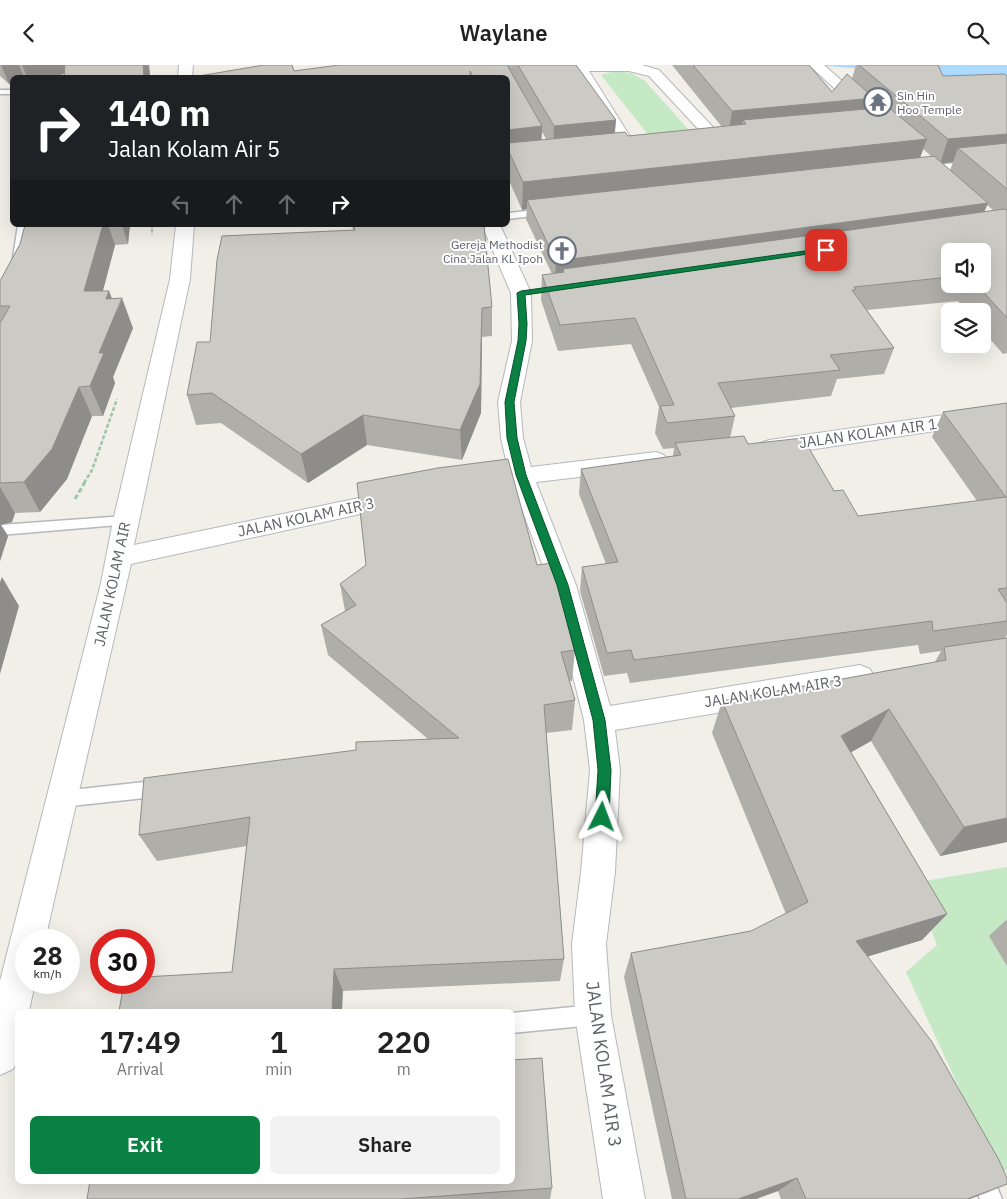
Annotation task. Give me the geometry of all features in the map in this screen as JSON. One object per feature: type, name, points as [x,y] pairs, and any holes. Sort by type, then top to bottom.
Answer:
[{"type":"street","points":[[631,151],[581,69],[583,67],[633,65],[654,73],[719,142]]},
{"type":"street","points":[[820,69],[878,120]]},
{"type":"street","points":[[700,144],[739,140]]},
{"type":"street","points":[[613,153],[650,149]]},
{"type":"street","points":[[918,157],[946,181]]},
{"type":"street","name":"JALAN KOLAM AIR","points":[[31,929],[81,729],[121,557],[125,521],[180,279],[185,227]]},
{"type":"street","name":"JALAN KOLAM AIR 3","points":[[492,227],[530,292],[510,402],[512,438],[521,475],[562,585],[599,720],[605,770],[598,864],[589,943],[593,1015],[624,1199]]},
{"type":"street","name":"JALAN KOLAM AIR 1","points":[[747,450],[1007,413]]},
{"type":"street","points":[[482,482],[521,475],[678,457]]},
{"type":"street","name":"JALAN KOLAM AIR 3","points":[[121,557],[335,509],[423,493]]},
{"type":"street","name":"JALAN KOLAM AIR 3","points":[[599,720],[774,689],[890,672]]},
{"type":"street","points":[[0,1056],[15,993]]},
{"type":"lane","points":[[912,171],[1007,161]]},
{"type":"lane","points":[[510,216],[556,211]]},
{"type":"lane","points":[[14,271],[23,227]]},
{"type":"lane","points":[[0,530],[125,521]]},
{"type":"lane","points":[[62,799],[180,786]]},
{"type":"lane","points":[[515,1023],[593,1015]]},
{"type":"lane","points":[[972,1154],[991,1199]]},
{"type":"path","points":[[152,227],[152,242]]},
{"type":"path","points":[[59,525],[92,470],[118,395]]},
{"type":"green space","points":[[615,71],[631,73],[645,81],[696,138],[649,136],[601,75]]},
{"type":"green space","points":[[1007,867],[1007,1170],[998,1173],[906,972],[937,945],[913,883]]},
{"type":"water","points":[[813,65],[1007,65],[1007,95],[893,71]]},
{"type":"building","points":[[65,65],[143,65],[144,75],[64,75]]},
{"type":"building","points":[[264,65],[292,65],[294,71],[339,65],[507,65],[542,126],[510,130],[510,75],[472,75],[470,71],[470,75],[205,75]]},
{"type":"building","points":[[518,65],[576,65],[616,120],[554,126]]},
{"type":"building","points":[[693,65],[809,65],[832,92],[847,74],[874,98],[732,111]]},
{"type":"building","points":[[859,65],[938,65],[943,76],[1004,74],[1007,76],[1007,134],[948,139]]},
{"type":"building","points":[[888,107],[927,139],[523,182],[510,154],[510,143],[625,132],[628,136],[746,124],[743,120]]},
{"type":"building","points":[[1007,143],[1007,189],[958,148]]},
{"type":"building","points":[[934,156],[988,203],[556,261],[527,200]]},
{"type":"building","points":[[1007,210],[1007,318],[984,293],[991,293],[991,243],[941,243],[941,278],[854,287],[856,290],[852,290],[894,348],[830,355],[840,370],[718,383],[735,416],[667,423],[660,406],[674,405],[635,318],[560,325],[542,275],[564,272],[563,269]]},
{"type":"building","points":[[24,227],[102,227],[84,291],[109,291],[106,299],[122,298],[99,353],[104,353],[90,386],[79,387],[52,449],[24,482],[0,483],[0,323],[10,306],[0,306],[0,281],[20,244]]},
{"type":"building","points":[[354,227],[484,227],[492,307],[482,308],[480,384],[460,430],[363,415],[301,454],[212,393],[187,395],[197,342],[210,342],[217,260],[222,236],[355,230]]},
{"type":"building","points":[[1007,403],[1007,588],[998,589],[1007,603],[1007,621],[933,631],[932,621],[634,660],[631,650],[607,653],[582,567],[618,562],[581,469],[681,455],[675,443],[744,436],[748,444],[803,438],[834,491],[843,490],[858,516],[1006,497],[943,412]]},
{"type":"building","points":[[508,459],[537,565],[552,563],[575,650],[561,652],[575,700],[544,705],[564,959],[334,969],[332,1009],[119,1009],[122,994],[155,994],[155,976],[232,972],[250,817],[139,835],[144,778],[356,750],[356,742],[459,738],[321,625],[356,605],[340,584],[366,565],[357,483],[438,468]]},
{"type":"building","points":[[1007,638],[1007,818],[964,827],[889,709],[841,736],[947,914],[856,941],[932,1042],[999,1160],[1007,1178],[1007,1184],[967,1199],[806,1199],[797,1178],[738,1199],[686,1199],[631,953],[751,931],[808,902],[722,701],[946,660],[944,647]]},
{"type":"building","points":[[542,1058],[552,1188],[401,1199],[87,1199],[90,1184],[515,1184],[515,1060]]},
{"type":"place","name":"Sin Hin Hoo Temple","points":[[878,102]]},
{"type":"place","name":"Gereja Methodist Cina Jalan KL Ipoh","points":[[562,251]]},
{"type":"route","points":[[602,817],[605,770],[599,720],[562,585],[521,475],[512,438],[510,402],[522,341],[521,293],[826,250]]}]
